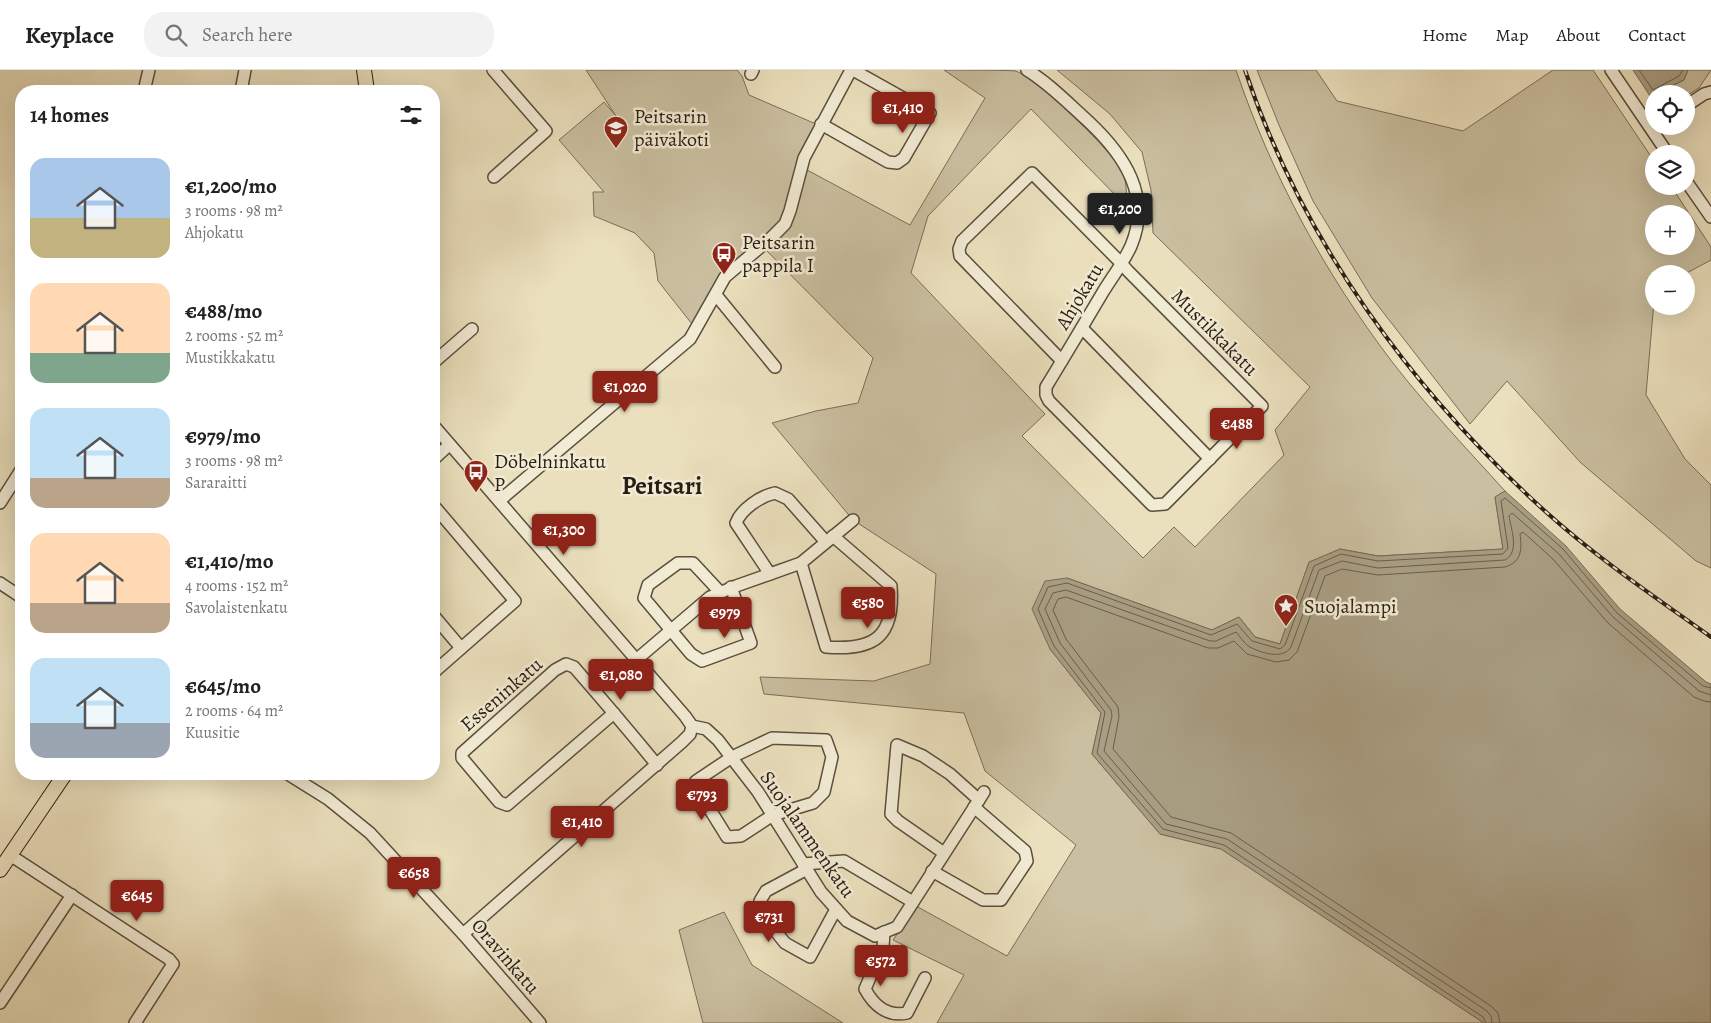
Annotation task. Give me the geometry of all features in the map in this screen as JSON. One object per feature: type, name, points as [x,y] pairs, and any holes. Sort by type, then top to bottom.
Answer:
[{"type":"main road","points":[[364,70],[366,85]]},
{"type":"main road","points":[[0,870],[61,780]]},
{"type":"street","points":[[145,85],[149,70]]},
{"type":"street","points":[[242,85],[245,70]]},
{"type":"street","points":[[492,70],[546,131],[494,177]]},
{"type":"street","points":[[499,502],[690,340],[726,277],[785,224],[804,158],[821,124],[852,70],[930,113],[904,158],[897,163],[888,162],[821,124]]},
{"type":"street","points":[[1611,70],[1645,116]]},
{"type":"street","name":"Ahjokatu","points":[[1033,71],[1104,136],[1118,153],[1129,171],[1137,201],[1137,219],[1130,247],[1046,387],[1046,395],[1049,401]]},
{"type":"street","points":[[1695,100],[1711,92]]},
{"type":"street","points":[[1062,361],[960,256],[959,249],[962,241],[1032,173],[1121,264]]},
{"type":"street","points":[[1695,194],[1711,217]]},
{"type":"street","name":"Mustikkakatu","points":[[1049,401],[1152,505],[1165,504],[1262,406],[1121,264]]},
{"type":"street","points":[[716,295],[775,367]]},
{"type":"street","points":[[1082,328],[1210,459]]},
{"type":"street","points":[[440,357],[472,329]]},
{"type":"street","points":[[440,434],[692,726],[690,734],[657,765],[463,934]]},
{"type":"street","points":[[440,453],[449,445]]},
{"type":"street","points":[[0,503],[15,479]]},
{"type":"street","points":[[770,574],[736,524],[738,516],[766,495],[776,493],[788,499],[830,539],[892,586],[893,602],[885,632],[877,640],[848,648],[826,646],[801,563]]},
{"type":"street","points":[[440,513],[515,601],[440,667]]},
{"type":"street","points":[[636,660],[710,597],[801,563],[853,520]]},
{"type":"street","points":[[720,592],[693,563],[678,563],[648,585],[644,598],[691,654],[702,661],[751,644],[731,588]]},
{"type":"street","points":[[0,583],[15,593]]},
{"type":"street","points":[[440,623],[461,648]]},
{"type":"street","name":"Esseninkatu","points":[[566,664],[574,667],[614,713],[507,806],[499,802],[462,758],[462,753],[556,670],[566,664]]},
{"type":"street","points":[[614,713],[657,765]]},
{"type":"street","name":"Suojalammenkatu","points":[[692,726],[706,729],[718,740],[758,792],[821,892],[847,921],[876,936],[884,932]]},
{"type":"street","points":[[772,738],[826,740],[832,757],[824,792],[813,803],[773,815],[741,836],[727,837],[699,792],[696,781],[732,758],[772,738]]},
{"type":"street","points":[[932,871],[983,900],[1000,900],[1028,861],[1025,851],[979,799],[950,774],[923,756],[897,745],[892,814],[898,822],[944,853]]},
{"type":"street","name":"Oravinkatu","points":[[298,780],[328,799],[370,833],[463,934],[540,1023]]},
{"type":"street","points":[[925,978],[907,1013],[896,1015],[880,1008],[869,997],[866,989],[883,947],[884,932],[896,927],[979,799]]},
{"type":"street","points":[[10,855],[169,959],[173,964],[135,1023]]},
{"type":"street","points":[[836,909],[810,958],[785,943],[769,922],[760,901],[766,891],[805,867],[844,861],[912,902]]},
{"type":"street","points":[[0,1004],[72,895]]},
{"type":"shaded area","points":[[586,70],[737,70],[742,76],[749,95],[816,124],[807,170],[910,225],[985,98],[944,70],[1016,71],[1058,102],[1108,152],[1118,166],[1125,180],[1127,207],[1031,109],[928,216],[911,273],[1045,414],[1022,436],[1143,558],[1174,527],[1195,547],[1284,455],[1275,430],[1310,387],[1153,233],[1151,190],[1142,152],[1110,114],[1057,70],[1236,70],[1266,148],[1284,186],[1302,223],[1345,295],[1406,380],[1505,491],[1495,497],[1503,549],[1378,556],[1340,549],[1309,563],[1280,644],[1255,637],[1239,617],[1212,630],[1067,578],[1050,649],[1101,713],[1092,754],[1160,834],[1221,849],[1484,1023],[937,1023],[964,975],[893,940],[916,906],[1007,956],[1076,845],[985,771],[964,713],[764,694],[760,677],[874,681],[930,664],[936,574],[853,520],[772,423],[816,411],[858,403],[873,358],[759,243],[719,279],[692,324],[658,281],[654,253],[635,233],[594,216],[593,192],[604,192],[559,140],[604,102],[616,116]]},
{"type":"shaded area","points":[[1257,70],[1316,70],[1337,101],[1463,131],[1553,70],[1593,70],[1645,148],[1645,195],[1677,195],[1683,205],[1645,205],[1645,255],[1695,255],[1695,223],[1711,247],[1711,260],[1695,269],[1695,265],[1645,265],[1645,315],[1653,315],[1646,395],[1685,459],[1711,485],[1711,568],[1696,561],[1580,462],[1507,381],[1470,424],[1372,298],[1313,201]]},
{"type":"shaded area","points":[[1688,70],[1711,70],[1699,88],[1695,90],[1695,85],[1674,85],[1684,80]]},
{"type":"shaded area","points":[[724,912],[752,965],[843,1023],[703,1023],[679,930]]},
{"type":"water","points":[[1633,70],[1688,70],[1684,80],[1673,85],[1645,85],[1645,88]]},
{"type":"water","name":"Suojalampi","points":[[1505,491],[1566,546],[1620,609],[1706,682],[1711,684],[1711,1023],[1484,1023],[1221,849],[1160,834],[1092,754],[1101,713],[1050,649],[1032,609],[1045,581],[1067,578],[1212,630],[1239,617],[1255,637],[1280,644],[1309,562],[1340,549],[1378,556],[1503,549],[1495,497]]},
{"type":"railway","points":[[1245,70],[1269,133],[1297,194],[1330,253],[1367,310],[1407,365],[1497,466],[1546,512],[1606,561],[1711,637]]},
{"type":"place","name":"Peitsarin päiväkoti","points":[[616,149]]},
{"type":"place","name":"Peitsarin pappila I","points":[[724,275]]},
{"type":"place","name":"Döbelninkatu P","points":[[476,493]]},
{"type":"place","name":"Suojalampi","points":[[1286,627]]},
{"type":"district","name":"Peitsari","points":[[662,485]]}]
